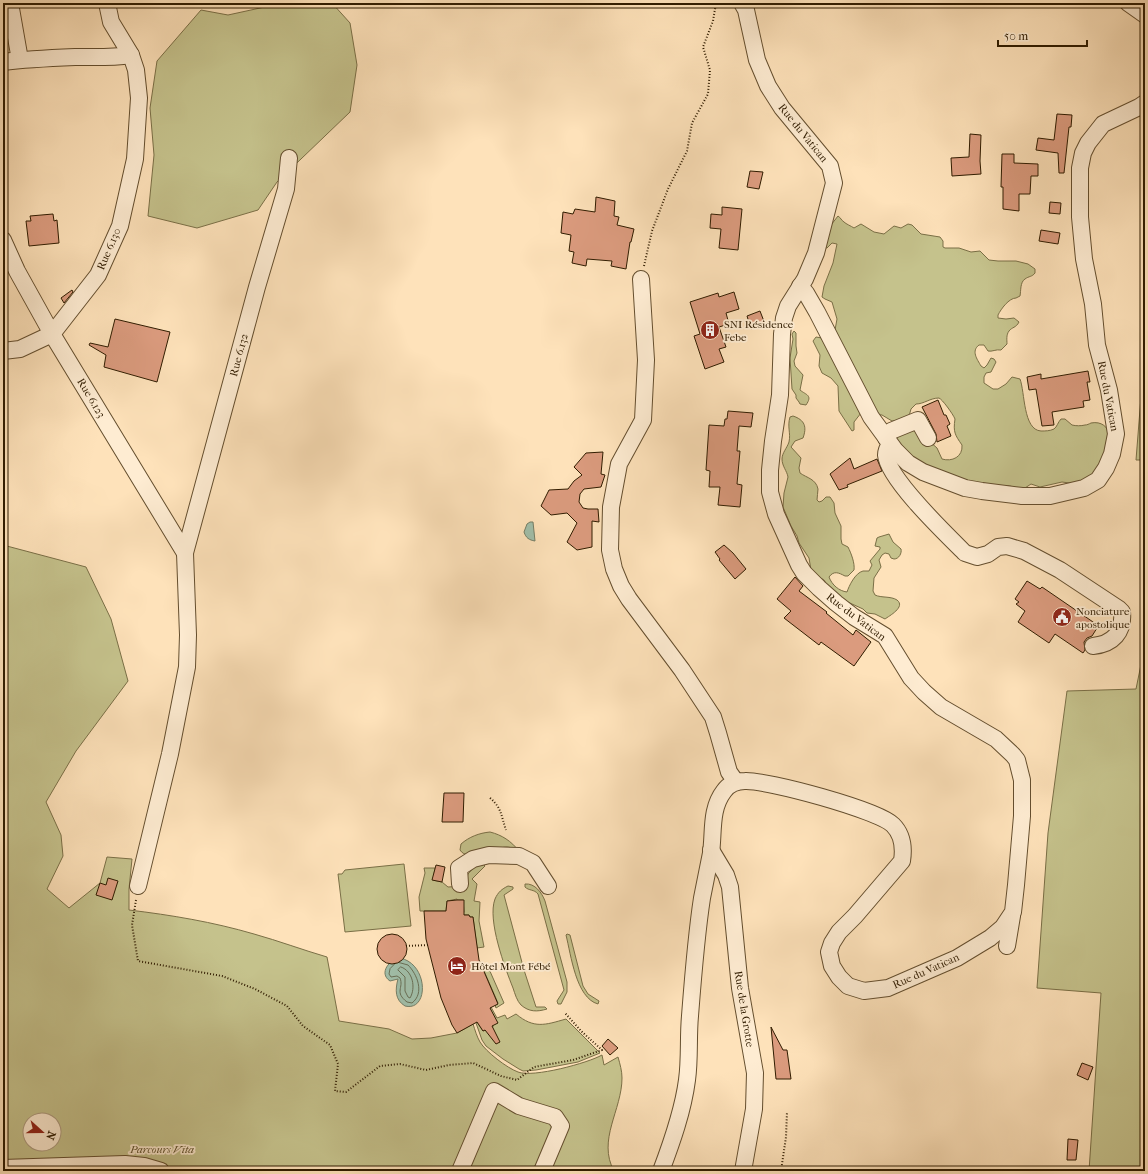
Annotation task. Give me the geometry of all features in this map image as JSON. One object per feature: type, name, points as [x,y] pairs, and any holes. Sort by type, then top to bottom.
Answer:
[{"type":"street","points":[[10,3],[20,60]]},
{"type":"street","name":"Rue 6.130","points":[[3,351],[20,349],[52,334],[98,275],[120,226],[135,159],[139,98],[136,70],[131,55],[111,22],[107,3]]},
{"type":"street","name":"Rue du Vatican","points":[[736,782],[760,782],[830,800],[888,820],[899,832],[902,839],[904,852],[902,861],[855,916],[839,932],[829,952],[832,966],[836,973],[848,986],[864,991],[888,988],[916,977],[957,958],[990,938],[1002,927],[1013,912],[1022,816],[1022,780],[1017,760],[996,738],[941,707],[929,697],[911,678],[884,636],[854,617],[819,588],[804,573],[776,514],[770,492],[770,470],[780,395],[784,318],[788,306],[809,270],[816,253],[834,183],[830,166],[782,108],[768,86],[757,60],[746,10],[742,3]]},
{"type":"street","points":[[1128,3],[1145,15]]},
{"type":"street","points":[[3,62],[20,60],[111,58],[131,55]]},
{"type":"street","name":"Rue du Vatican","points":[[800,286],[814,307],[871,418],[888,441],[908,463],[923,472],[965,488],[982,492],[1022,496],[1050,496],[1084,488],[1098,480],[1106,468],[1112,454],[1116,434],[1109,390],[1097,345],[1093,304],[1084,259],[1080,216],[1080,168],[1083,153],[1088,143],[1103,124],[1145,103]]},
{"type":"street","name":"Rue 6.132","points":[[185,553],[255,294],[286,189],[289,158]]},
{"type":"street","name":"Rue 6.123","points":[[3,240],[17,271],[52,334],[185,553]]},
{"type":"street","points":[[641,279],[646,360],[643,420],[619,464],[611,507],[610,550],[614,569],[621,586],[629,599],[682,670],[713,717],[727,767],[736,782],[724,790],[718,800],[714,815],[711,850],[702,899],[698,932],[690,1018],[687,1080],[670,1149],[661,1171]]},
{"type":"street","points":[[928,438],[918,420],[891,431],[886,455],[890,466],[909,494],[965,553],[977,557],[988,554],[998,547],[1007,546],[1024,551],[1060,570],[1119,608],[1122,612],[1122,626],[1114,638],[1101,645],[1093,646]]},
{"type":"street","points":[[138,886],[170,754],[187,667],[188,635],[185,553]]},
{"type":"street","name":"Rue de la Grotte","points":[[711,850],[726,875],[730,888],[740,988],[755,1074],[754,1109],[743,1171]]},
{"type":"street","points":[[460,884],[459,868],[473,858],[489,855],[519,856],[533,863],[548,886]]},
{"type":"street","points":[[1007,946],[1013,912]]},
{"type":"street","points":[[460,1171],[494,1092],[519,1106],[554,1117],[562,1126],[542,1171]]},
{"type":"street","points":[[3,1168],[125,1164],[144,1166],[161,1171]]},
{"type":"path","points":[[641,279],[652,231],[668,189],[687,151],[692,122],[708,94],[710,70],[703,47],[713,21],[714,9],[718,3]]},
{"type":"path","points":[[490,798],[500,808],[506,830]]},
{"type":"path","points":[[138,886],[132,925],[138,961],[222,976],[255,989],[287,1006],[303,1026],[330,1045],[338,1064],[336,1091],[346,1092],[380,1066],[400,1064],[426,1070],[450,1064],[473,1062],[501,1076],[517,1080],[534,1067],[573,1060],[602,1050],[581,1031],[565,1013]]},
{"type":"path","points":[[406,946],[428,945]]},
{"type":"path","points":[[781,1171],[786,1138],[787,1112]]},
{"type":"green space","points":[[283,3],[332,3],[350,23],[357,65],[350,112],[277,182],[258,210],[197,228],[148,216],[154,155],[150,108],[157,61],[201,10],[228,15]]},
{"type":"green space","points":[[838,216],[845,223],[854,228],[861,224],[874,232],[884,234],[894,226],[901,228],[908,224],[912,225],[921,234],[940,237],[943,241],[943,247],[945,248],[959,248],[971,252],[980,251],[989,260],[1016,261],[1028,264],[1035,269],[1035,273],[1032,276],[1023,280],[1020,296],[1013,298],[1008,302],[998,315],[998,318],[1014,318],[1019,322],[1008,333],[1007,344],[1001,350],[988,351],[984,345],[979,345],[975,350],[978,361],[984,368],[991,358],[996,362],[991,372],[986,373],[984,383],[993,389],[998,389],[1006,384],[1012,377],[1020,379],[1028,418],[1035,429],[1041,431],[1052,430],[1061,419],[1065,419],[1072,425],[1082,426],[1091,423],[1098,423],[1106,427],[1111,435],[1097,473],[1077,484],[1062,482],[1040,487],[1031,484],[1022,489],[930,478],[894,439],[914,428],[937,448],[942,459],[949,460],[956,458],[961,453],[962,445],[955,433],[955,419],[939,398],[916,404],[911,409],[909,416],[903,420],[892,421],[882,415],[861,413],[854,422],[854,430],[852,431],[839,411],[838,386],[831,378],[822,373],[819,366],[820,355],[813,341],[816,337],[822,338],[835,330],[837,319],[832,302],[822,297],[824,286],[833,263],[837,244],[832,243],[825,248],[831,225]]},
{"type":"green space","points":[[794,331],[796,333],[797,353],[794,361],[795,366],[803,375],[800,390],[809,397],[806,405],[800,404],[792,389],[790,358],[793,339],[792,334]]},
{"type":"green space","points":[[1145,346],[1145,460],[1136,460]]},
{"type":"green space","points":[[793,416],[800,420],[805,427],[803,438],[795,441],[791,447],[801,458],[799,468],[800,473],[811,479],[817,486],[817,500],[819,502],[826,497],[830,497],[834,503],[835,513],[841,526],[842,544],[848,547],[853,561],[854,570],[848,576],[833,573],[829,577],[834,585],[847,592],[857,574],[863,571],[869,571],[872,565],[870,561],[880,549],[880,547],[875,546],[877,538],[889,534],[893,542],[901,549],[900,556],[896,559],[891,558],[889,554],[885,553],[882,555],[879,560],[881,567],[874,578],[873,591],[875,595],[895,599],[899,603],[896,611],[885,619],[875,614],[867,613],[863,609],[841,599],[830,590],[824,580],[811,570],[809,558],[799,543],[791,526],[783,507],[784,493],[788,477],[782,459],[789,442],[790,417]]},
{"type":"green space","name":"Parcours Vita","points":[[3,545],[86,567],[111,619],[128,681],[76,751],[46,802],[61,835],[63,856],[47,889],[69,908],[100,883],[107,857],[132,859],[129,889],[129,910],[208,922],[327,957],[339,1021],[389,1029],[412,1039],[431,1038],[457,1033],[473,1024],[479,1040],[492,1055],[513,1070],[525,1073],[560,1069],[585,1062],[602,1055],[604,1065],[618,1057],[622,1078],[621,1090],[609,1136],[608,1148],[609,1159],[614,1171],[3,1171]]},
{"type":"green space","points":[[1145,645],[1145,1171],[1089,1171],[1101,993],[1037,988],[1048,833],[1067,691],[1136,689]]},
{"type":"green space","points":[[490,832],[506,839],[519,851],[507,847],[475,855],[469,855],[464,854],[460,850],[461,844],[467,839],[478,834]]},
{"type":"green space","points":[[480,861],[485,866],[472,879],[477,884],[474,901],[480,902],[479,921],[484,947],[477,948],[473,917],[470,917],[469,915],[462,915],[464,912],[463,900],[457,899],[447,901],[446,911],[420,911],[419,897],[425,873],[424,868],[435,868],[433,880],[442,882],[448,887],[465,886],[468,874]]},
{"type":"green space","points":[[404,864],[411,926],[345,932],[338,874],[342,874],[345,870]]},
{"type":"green space","points":[[525,884],[535,887],[545,901],[567,982],[567,992],[561,1004],[558,1004],[557,1001],[564,990],[538,894],[535,891],[525,887]]},
{"type":"green space","points":[[508,886],[513,887],[513,889],[504,895],[524,970],[536,1007],[545,1007],[547,1009],[533,1011],[527,1009],[518,1002],[502,957],[495,931],[493,908],[497,894]]},
{"type":"green space","points":[[567,934],[570,935],[583,986],[588,994],[599,1001],[598,1004],[584,994],[580,985],[573,964]]},
{"type":"green space","points":[[489,969],[504,1003],[496,1008],[495,1005],[498,1003],[484,971]]},
{"type":"green space","points":[[491,1007],[497,1018],[505,1015],[507,1019],[516,1014],[522,1019],[534,1024],[546,1024],[566,1019],[600,1053],[578,1062],[523,1071],[503,1059],[486,1046],[482,1040],[476,1023],[477,1022],[483,1031],[487,1031],[493,1027]]},
{"type":"water","points":[[533,522],[535,541],[528,538],[524,532],[527,524]]},
{"type":"water","points":[[400,958],[410,962],[421,977],[422,995],[418,1002],[413,1006],[405,1006],[399,1001],[396,991],[398,979],[390,981],[385,974],[385,970],[389,964]]},
{"type":"building","points":[[1057,114],[1072,115],[1071,127],[1069,127],[1064,173],[1059,173],[1058,153],[1036,150],[1038,138],[1054,140]]},
{"type":"building","points":[[970,134],[981,135],[981,174],[952,176],[951,158],[969,157]]},
{"type":"building","points":[[1002,154],[1014,154],[1014,163],[1038,164],[1038,176],[1031,176],[1030,194],[1019,194],[1019,211],[1003,209],[1003,187],[1001,187]]},
{"type":"building","points":[[750,171],[763,172],[759,189],[747,187]]},
{"type":"building","points":[[596,197],[615,201],[614,216],[619,217],[617,225],[634,229],[630,242],[626,269],[611,266],[612,261],[587,259],[586,266],[572,263],[574,252],[569,251],[571,235],[561,233],[563,212],[573,214],[575,209],[595,212]]},
{"type":"building","points":[[1050,202],[1061,203],[1060,214],[1049,213]]},
{"type":"building","points":[[722,207],[742,209],[738,250],[719,248],[721,229],[710,228],[711,214],[722,215]]},
{"type":"building","points":[[53,214],[54,221],[57,220],[59,243],[29,246],[26,221],[31,221],[30,216]]},
{"type":"building","points":[[1041,230],[1060,233],[1058,244],[1039,241]]},
{"type":"building","points":[[72,290],[73,292],[64,303],[61,298]]},
{"type":"building","name":"SNI Résidence Febe","points":[[734,292],[739,309],[726,313],[729,324],[719,327],[726,347],[719,349],[724,362],[705,369],[694,336],[700,334],[690,302],[718,293],[719,297]]},
{"type":"building","points":[[760,311],[765,324],[751,329],[747,316]]},
{"type":"building","points":[[115,319],[170,332],[157,382],[104,367],[106,355],[89,345],[90,343],[108,347]]},
{"type":"building","points":[[1088,371],[1090,382],[1087,382],[1090,400],[1083,401],[1084,407],[1052,412],[1054,425],[1042,426],[1036,389],[1029,390],[1027,377],[1041,374],[1041,379]]},
{"type":"building","points":[[938,400],[944,415],[946,415],[950,424],[947,426],[951,436],[937,442],[936,434],[922,407]]},
{"type":"building","points":[[728,411],[753,413],[751,427],[739,426],[737,451],[740,451],[737,484],[742,485],[740,507],[718,505],[720,487],[709,487],[710,471],[706,470],[709,425],[724,426]]},
{"type":"building","points":[[603,452],[601,474],[605,475],[601,487],[584,489],[580,494],[579,502],[583,508],[598,509],[599,522],[592,521],[592,547],[577,550],[567,542],[577,523],[567,513],[551,515],[541,506],[549,490],[568,489],[574,481],[582,475],[574,467],[586,453]]},
{"type":"building","points":[[850,458],[854,469],[877,459],[882,471],[847,485],[848,487],[839,490],[830,474]]},
{"type":"building","points":[[724,545],[733,553],[746,569],[735,579],[719,560],[720,559],[715,552]]},
{"type":"building","points":[[795,577],[803,586],[799,591],[827,612],[826,613],[853,635],[856,630],[871,642],[854,666],[821,642],[819,645],[784,618],[791,611],[777,599]]},
{"type":"building","points":[[1027,581],[1040,589],[1042,587],[1096,624],[1094,626],[1097,628],[1092,636],[1087,638],[1084,642],[1085,650],[1083,653],[1055,634],[1049,643],[1018,622],[1025,611],[1016,604],[1019,602],[1015,599]]},
{"type":"building","points":[[444,793],[464,793],[463,822],[442,822]]},
{"type":"building","points":[[436,865],[445,867],[442,882],[432,880]]},
{"type":"building","points":[[108,878],[118,881],[112,900],[96,895],[100,883],[106,885]]},
{"type":"building","name":"Hôtel Mont Fébé","points":[[464,900],[464,915],[473,917],[479,960],[498,1004],[490,1008],[498,1023],[492,1026],[500,1042],[496,1044],[485,1030],[483,1031],[477,1022],[457,1033],[452,1025],[441,998],[426,939],[424,911],[446,911],[447,901]]},
{"type":"building","points":[[392,934],[398,935],[406,943],[406,955],[398,963],[392,964],[386,963],[378,955],[377,949],[378,943],[386,935]]},
{"type":"building","points":[[771,1027],[783,1050],[787,1050],[791,1079],[776,1079]]},
{"type":"building","points":[[608,1039],[618,1048],[610,1055],[602,1046]]},
{"type":"building","points":[[1082,1063],[1093,1067],[1088,1080],[1077,1075]]},
{"type":"building","points":[[1068,1139],[1078,1140],[1076,1160],[1067,1160]]},
{"type":"place","name":"SNI Résidence Febe","points":[[710,330]]},
{"type":"place","name":"Nonciature apostolique","points":[[1062,617]]},
{"type":"place","name":"Hôtel Mont Fébé","points":[[457,966]]}]
